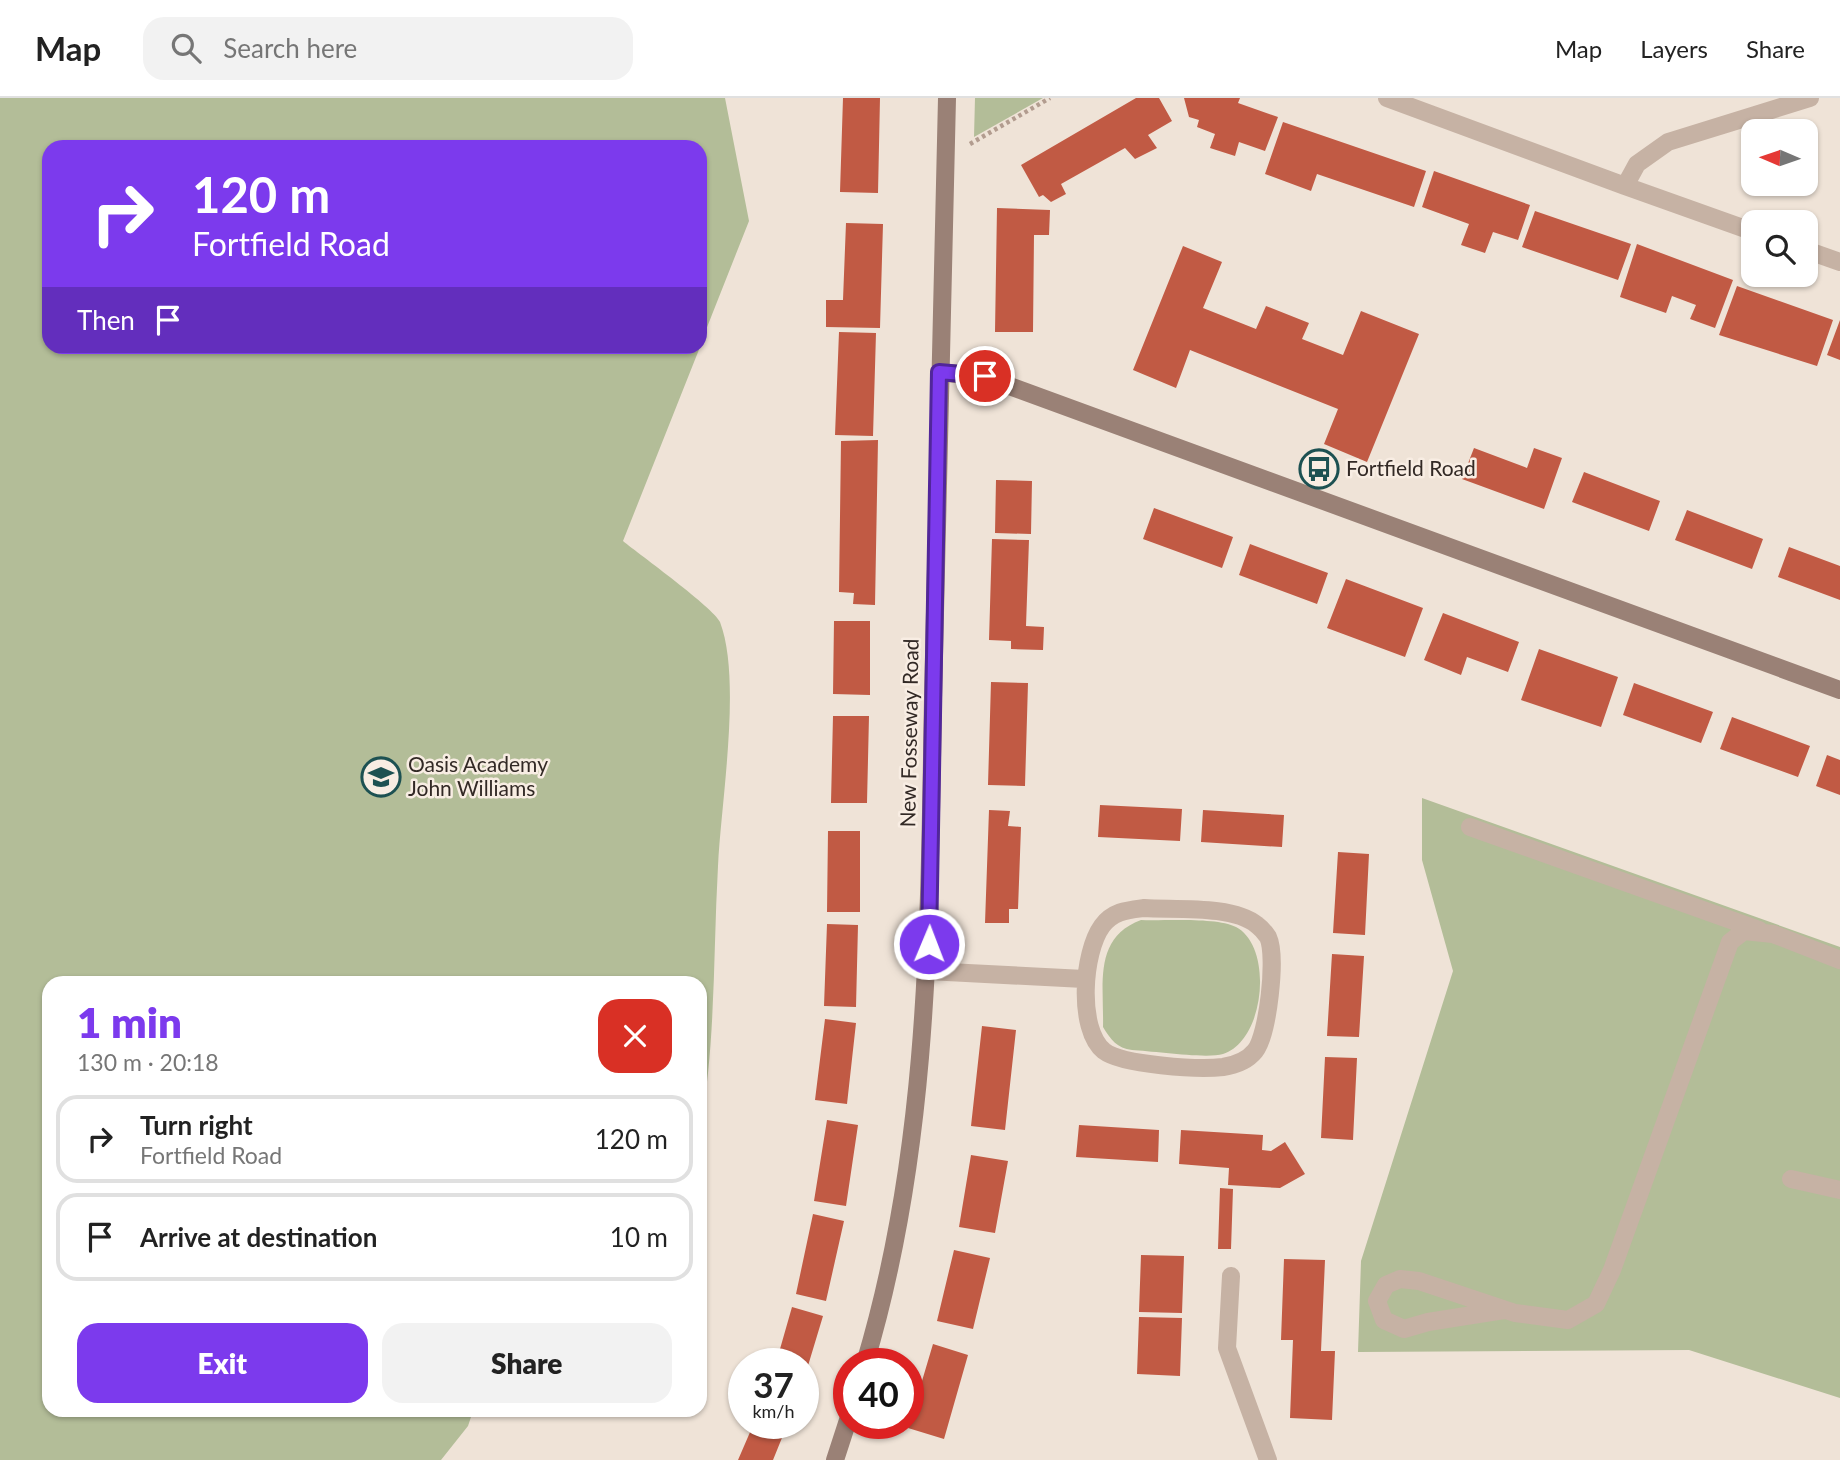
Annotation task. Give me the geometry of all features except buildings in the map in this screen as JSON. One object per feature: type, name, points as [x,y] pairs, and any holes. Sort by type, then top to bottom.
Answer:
[{"type":"street","name":"New Fosseway Road","points":[[869,1348],[894,1255],[911,1149],[928,971],[947,98]]},
{"type":"street","points":[[1387,98],[1741,227]]},
{"type":"street","points":[[1625,186],[1637,164],[1668,142],[1810,98]]},
{"type":"street","points":[[1818,254],[1840,262]]},
{"type":"street","points":[[939,372],[985,376],[1840,690]]},
{"type":"street","points":[[1470,827],[1840,960]]},
{"type":"street","points":[[1144,908],[1237,913],[1258,925],[1268,938],[1271,958],[1265,1030],[1256,1050],[1245,1062],[1222,1067],[1124,1062],[1102,1049],[1088,1019],[1084,979],[1102,926],[1118,912],[1144,908]]},
{"type":"street","points":[[1504,1310],[1438,1320],[1404,1329],[1384,1320],[1377,1301],[1386,1285],[1400,1279],[1419,1281],[1504,1310],[1568,1320],[1596,1304],[1612,1270],[1730,942],[1744,932],[1773,934]]},
{"type":"street","points":[[928,971],[1084,979]]},
{"type":"street","points":[[1791,1179],[1840,1190]]},
{"type":"street","points":[[1231,1276],[1227,1348],[1268,1460]]},
{"type":"street","points":[[835,1460],[842,1439]]},
{"type":"path","points":[[945,158],[1050,98]]},
{"type":"green space","name":"Oasis Academy John Williams","points":[[0,98],[725,98],[749,221],[707,327],[707,140],[42,140],[42,354],[697,354],[623,541],[691,594],[720,622],[726,646],[730,708],[718,866],[707,1080],[707,976],[42,976],[42,1417],[471,1417],[468,1426],[441,1460],[0,1460]]},
{"type":"green space","points":[[975,98],[1043,98],[974,137]]},
{"type":"green space","points":[[1422,798],[1840,947],[1840,1398],[1689,1350],[1358,1352],[1361,1261],[1453,971],[1422,860]]},
{"type":"green space","points":[[1141,920],[1216,922],[1236,927],[1248,938],[1256,953],[1260,993],[1256,1013],[1237,1046],[1223,1054],[1179,1054],[1127,1049],[1115,1043],[1109,1036],[1103,1027],[1104,964],[1115,938]]},
{"type":"place","name":"Fortfield Road","points":[[1319,469]]},
{"type":"place","name":"Oasis Academy John Williams","points":[[381,777]]},
{"type":"route","points":[[929,944],[939,372],[985,376]]}]
